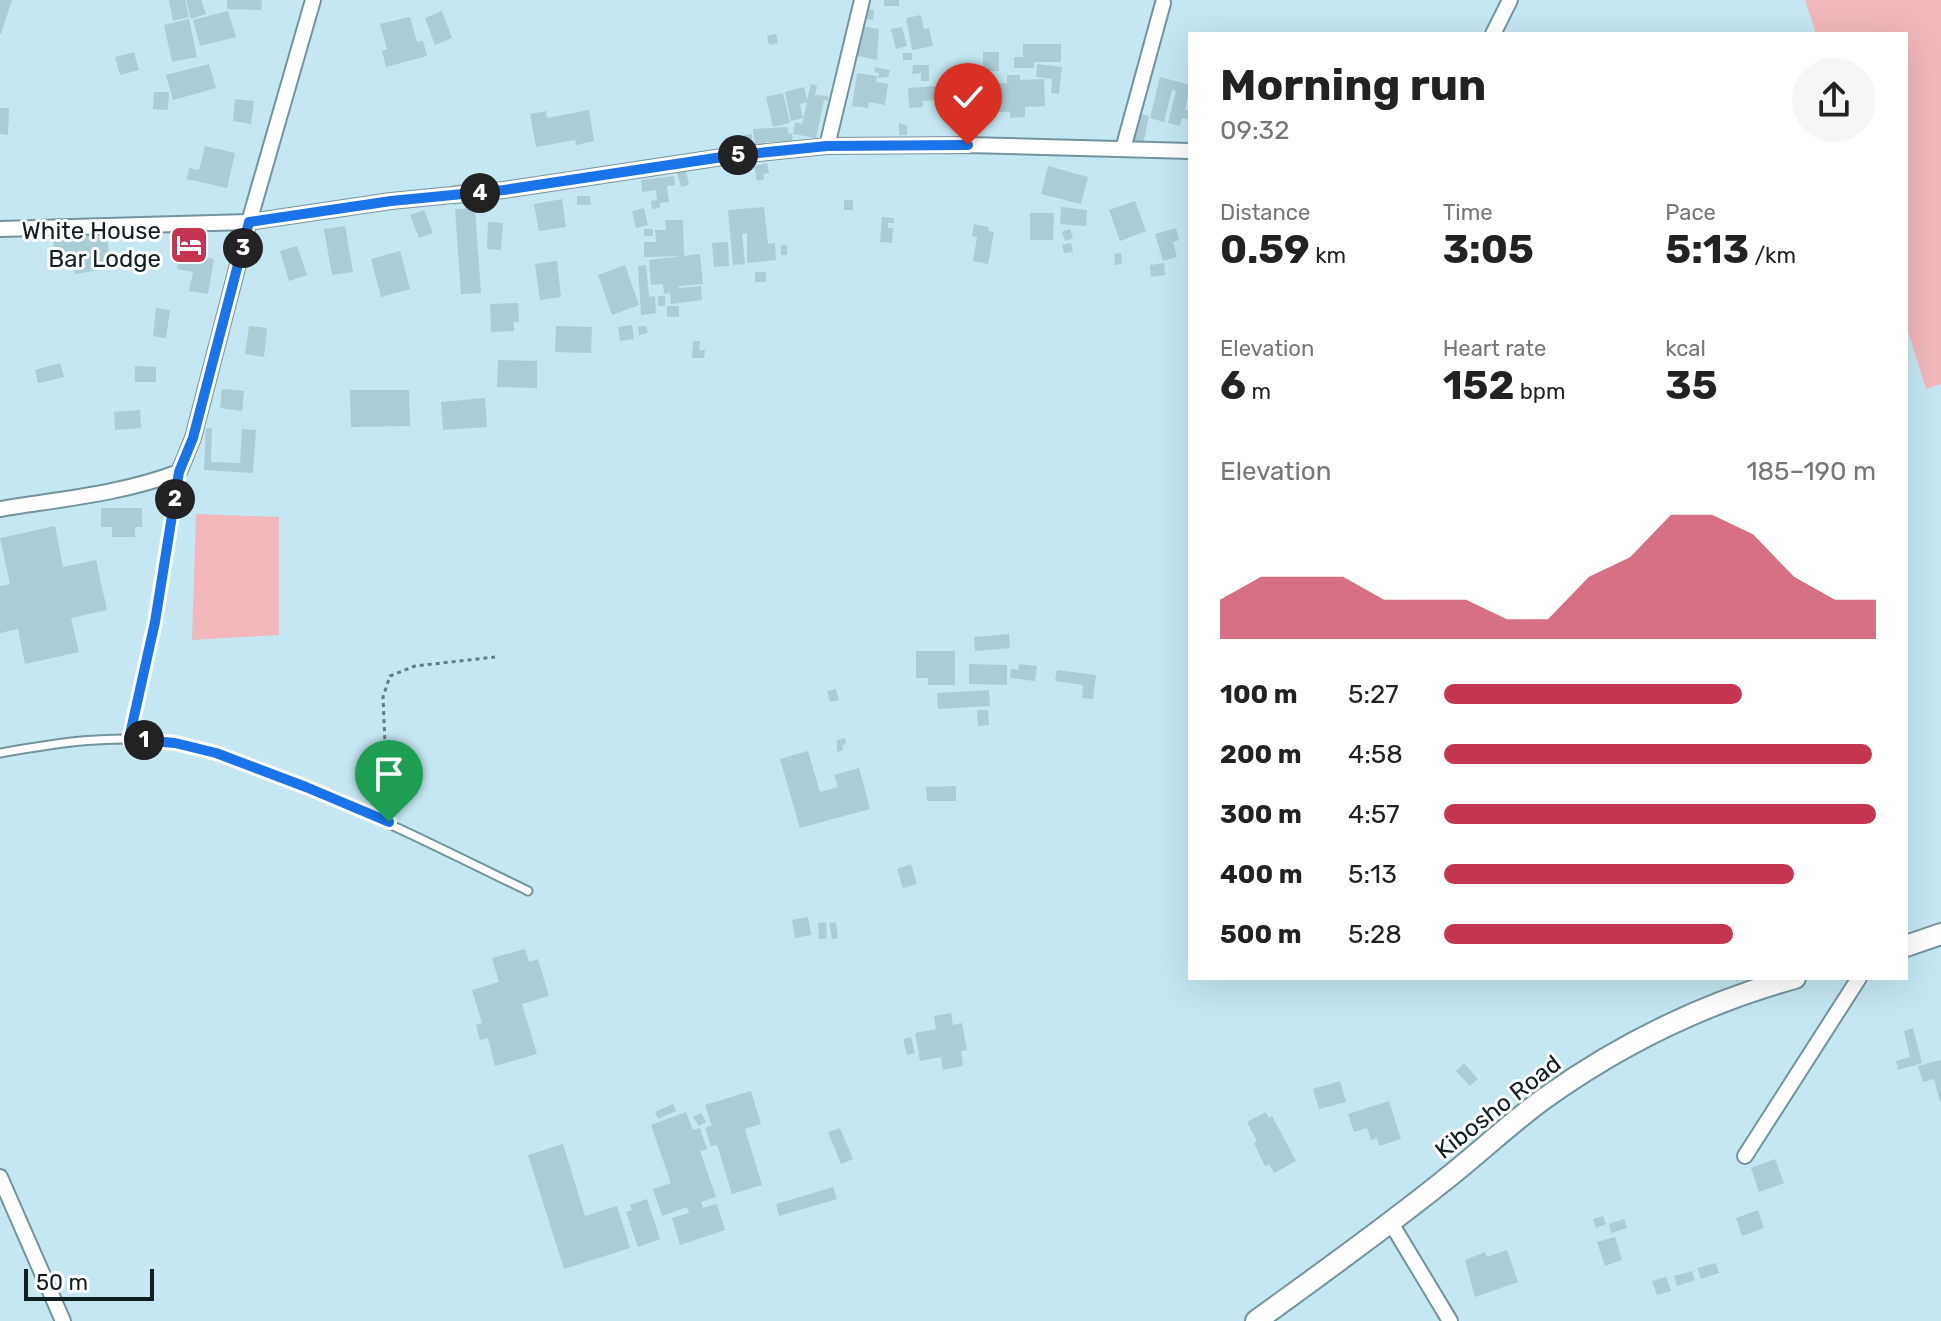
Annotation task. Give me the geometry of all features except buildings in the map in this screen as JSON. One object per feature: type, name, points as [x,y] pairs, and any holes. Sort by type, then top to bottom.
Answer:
[{"type":"main road","points":[[1908,945],[1941,934]]},
{"type":"main road","name":"Kibosho Road","points":[[1256,1321],[1391,1223],[1544,1099],[1625,1047],[1665,1024],[1721,1001],[1789,980]]},
{"type":"street","points":[[0,509],[118,491],[179,472],[193,438],[249,222],[313,0]]},
{"type":"street","points":[[827,146],[862,0]]},
{"type":"street","points":[[1494,32],[1510,0]]},
{"type":"street","points":[[1123,149],[1163,3]]},
{"type":"street","points":[[0,229],[249,222],[391,201],[504,190],[729,156],[827,146],[968,145],[1188,151]]},
{"type":"street","points":[[1745,1156],[1858,980]]},
{"type":"street","points":[[0,1177],[63,1321]]},
{"type":"street","points":[[1391,1223],[1450,1321]]},
{"type":"lane","points":[[129,739],[155,622],[179,472]]},
{"type":"lane","points":[[0,753],[113,738],[175,743],[216,753],[389,822],[528,891]]},
{"type":"path","points":[[389,822],[383,697],[390,676],[415,666],[495,657]]},
{"type":"shaded area","points":[[1805,0],[1941,0],[1941,384],[1926,389],[1908,331],[1908,32],[1815,32]]},
{"type":"shaded area","points":[[196,514],[279,517],[279,635],[192,640]]},
{"type":"place","name":"White House Bar Lodge","points":[[189,245]]},
{"type":"route","points":[[389,822],[216,753],[175,743],[129,739],[155,622],[179,472],[193,438],[249,222],[391,201],[504,190],[729,156],[827,146],[968,145]]}]
